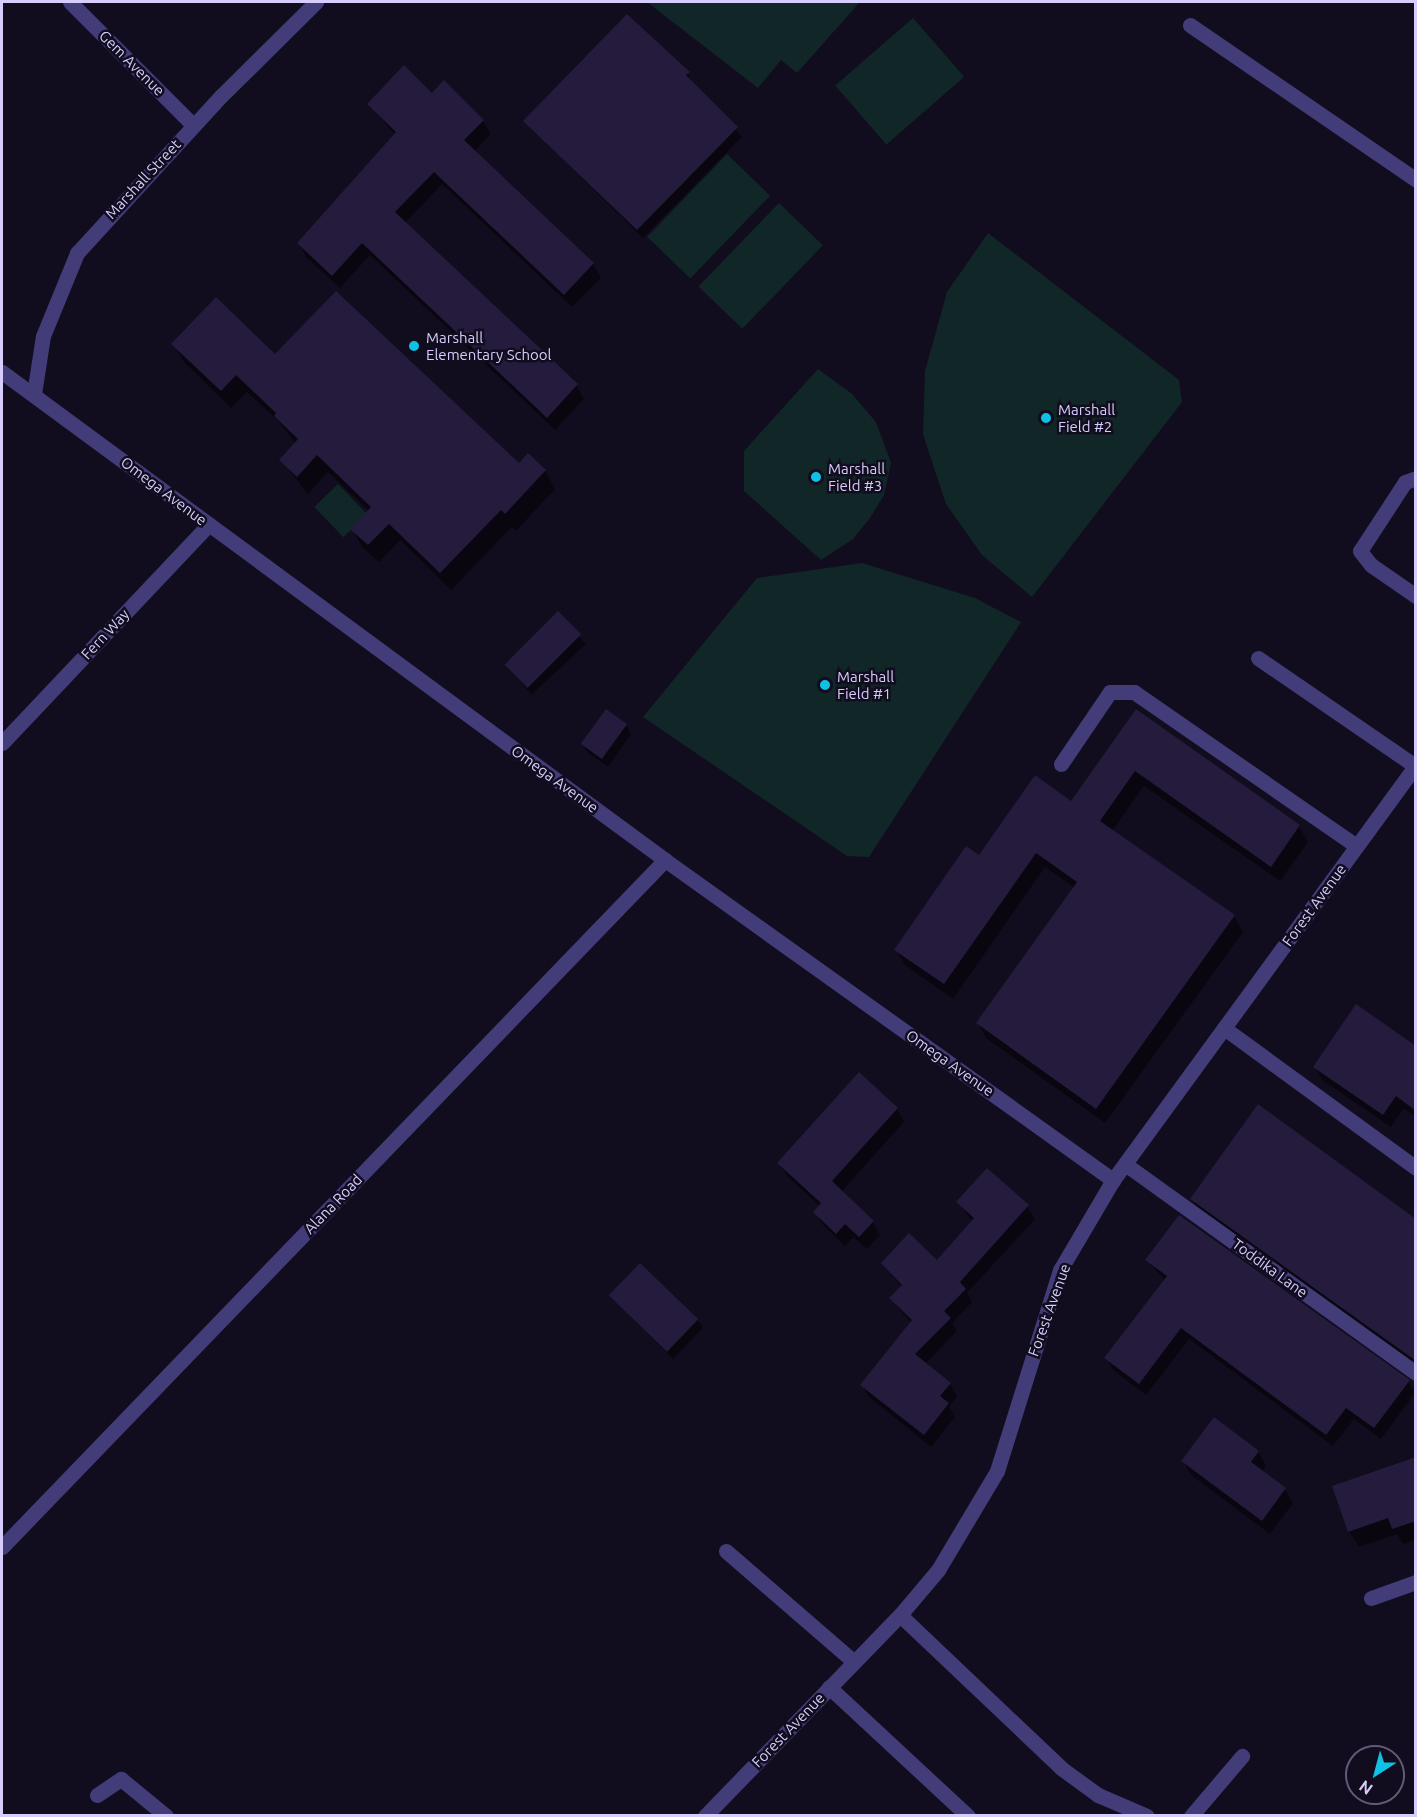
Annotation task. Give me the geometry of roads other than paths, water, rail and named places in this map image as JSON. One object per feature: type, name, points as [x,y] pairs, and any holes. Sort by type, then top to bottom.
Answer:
[{"type":"street","name":"Gem Avenue","points":[[70,2],[193,125]]},
{"type":"street","name":"Marshall Street","points":[[34,394],[43,336],[77,253],[193,125],[316,2]]},
{"type":"street","points":[[1190,24],[1416,180]]},
{"type":"street","name":"Omega Avenue","points":[[2,372],[664,860],[1113,1180]]},
{"type":"street","points":[[1413,477],[1360,551],[1371,565],[1416,596]]},
{"type":"street","name":"Fern Way","points":[[2,743],[209,525]]},
{"type":"street","points":[[1258,658],[1415,765]]},
{"type":"street","points":[[1061,764],[1110,692],[1134,692],[1356,846]]},
{"type":"street","name":"Forest Avenue","points":[[705,1815],[900,1615],[938,1570],[997,1472],[1060,1270],[1113,1180],[1415,765]]},
{"type":"street","name":"Alana Road","points":[[2,1547],[664,860]]},
{"type":"street","points":[[1224,1028],[1416,1168]]},
{"type":"street","name":"Toddika Lane","points":[[1125,1164],[1416,1373]]},
{"type":"street","points":[[726,1551],[854,1662]]},
{"type":"street","points":[[1371,1598],[1416,1582]]},
{"type":"street","points":[[900,1615],[1061,1768],[1098,1795],[1147,1815]]},
{"type":"street","points":[[830,1687],[968,1815]]},
{"type":"street","points":[[1191,1815],[1242,1756]]},
{"type":"street","points":[[97,1795],[121,1779],[166,1815]]},
{"type":"place","name":"Marshall Elementary School","points":[[414,346]]},
{"type":"place","name":"Marshall Field #2","points":[[1046,418]]},
{"type":"place","name":"Marshall Field #3","points":[[816,477]]},
{"type":"place","name":"Marshall Field #1","points":[[825,685]]}]
